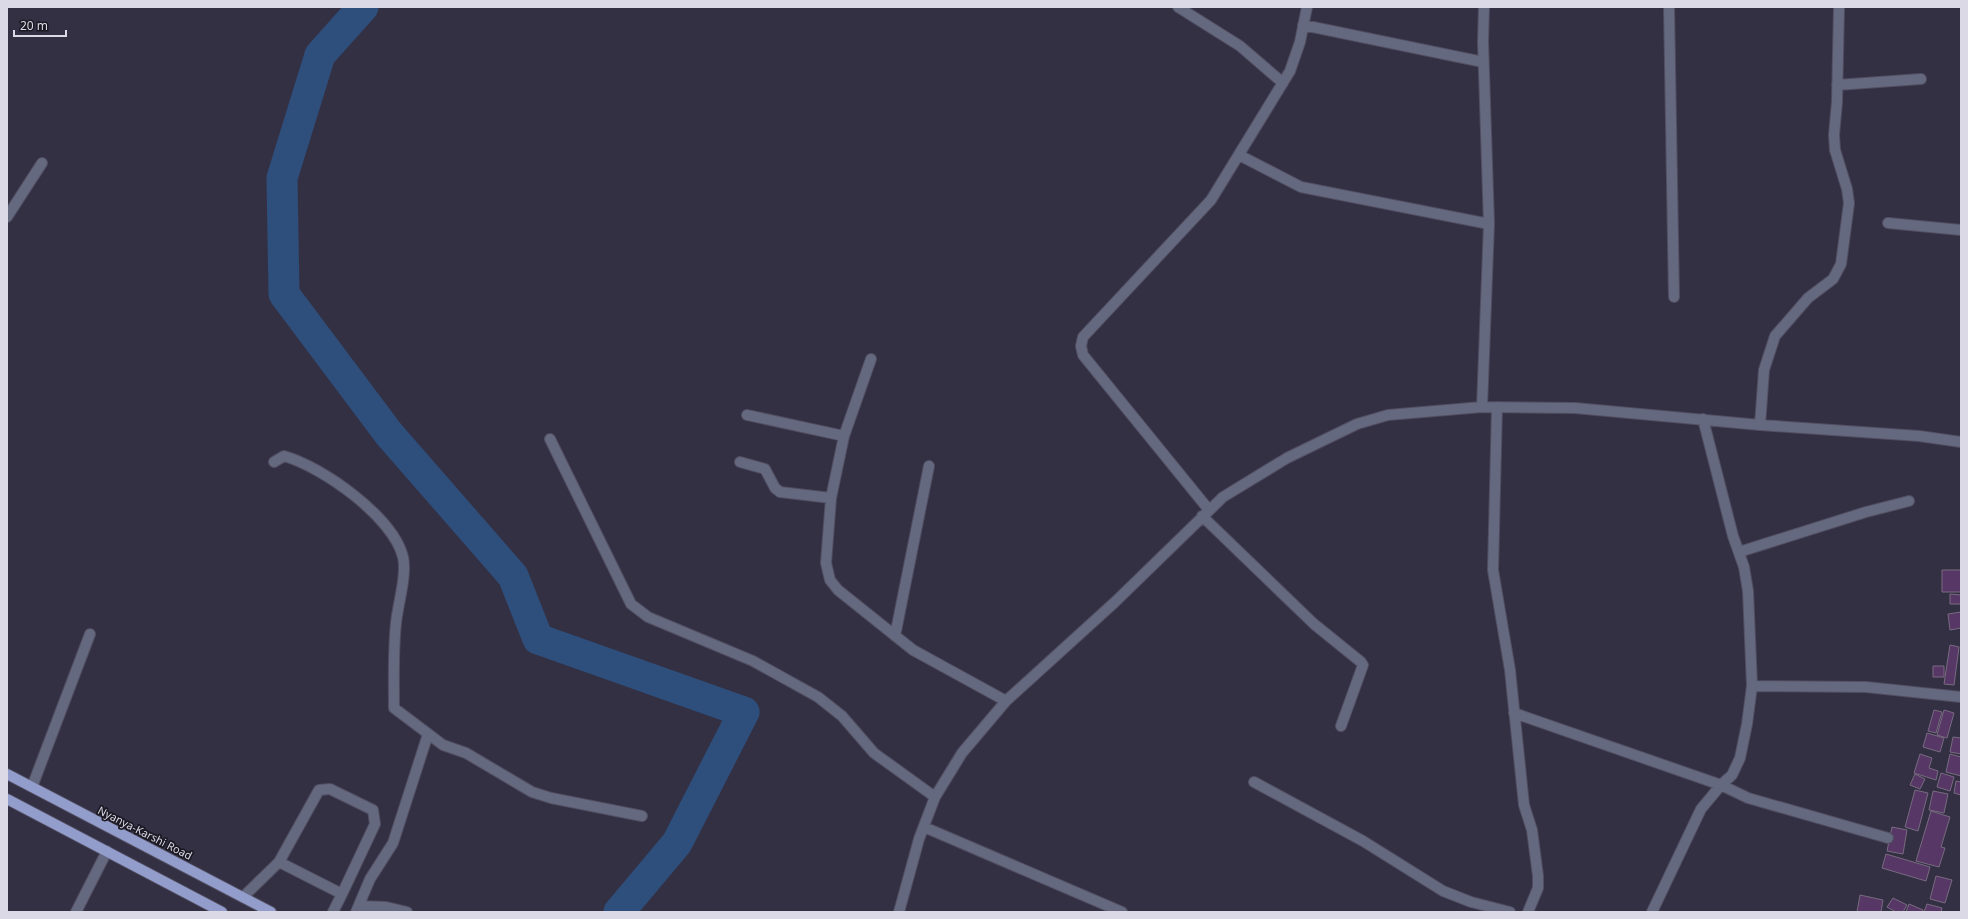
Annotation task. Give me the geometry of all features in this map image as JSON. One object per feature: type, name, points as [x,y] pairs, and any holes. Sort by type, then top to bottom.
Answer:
[{"type":"main road","name":"Nyanya-Karshi Road","points":[[7,774],[271,912]]},
{"type":"main road","points":[[7,799],[222,912]]},
{"type":"street","points":[[1178,7],[1240,46],[1283,83]]},
{"type":"street","points":[[1307,7],[1300,42],[1290,71],[1211,200],[1083,337],[1081,346],[1083,355],[1205,513],[1314,624],[1361,662],[1363,666],[1341,726]]},
{"type":"street","points":[[1482,407],[1489,224],[1484,62],[1484,7]]},
{"type":"street","points":[[1669,7],[1674,297]]},
{"type":"street","points":[[1760,425],[1764,370],[1774,336],[1808,298],[1833,279],[1842,264],[1849,203],[1847,189],[1834,150],[1839,7]]},
{"type":"street","points":[[1303,25],[1484,62]]},
{"type":"street","points":[[1837,85],[1921,79]]},
{"type":"street","points":[[1239,155],[1301,187],[1489,224]]},
{"type":"street","points":[[7,217],[42,162]]},
{"type":"street","points":[[1888,223],[1954,228],[1961,230]]},
{"type":"street","points":[[870,359],[844,436],[831,498],[826,563],[830,580],[838,590],[913,650],[1006,701]]},
{"type":"street","points":[[899,912],[924,827],[935,798],[962,753],[1006,701],[1115,602],[1223,497],[1287,458],[1357,424],[1388,415],[1482,407],[1575,408],[1760,425],[1919,436],[1961,442]]},
{"type":"street","points":[[1497,407],[1493,570],[1510,670],[1524,805],[1532,830],[1538,876],[1538,888],[1528,912]]},
{"type":"street","points":[[747,415],[844,436]]},
{"type":"street","points":[[1652,912],[1701,809],[1721,785],[1732,775],[1740,758],[1747,724],[1752,686],[1748,591],[1744,567],[1703,419]]},
{"type":"street","points":[[550,439],[631,604],[648,617],[753,661],[818,697],[842,716],[874,754],[935,798]]},
{"type":"street","points":[[274,462],[284,456],[298,460],[338,483],[383,521],[398,544],[403,558],[404,570],[396,624],[394,708],[443,745],[466,754],[532,792],[551,798],[642,816]]},
{"type":"street","points":[[740,462],[765,469],[774,488],[780,492],[831,498]]},
{"type":"street","points":[[895,636],[929,466]]},
{"type":"street","points":[[1739,552],[1866,512],[1909,501]]},
{"type":"street","points":[[32,787],[90,634]]},
{"type":"street","points":[[1752,686],[1866,687],[1961,697]]},
{"type":"street","points":[[1514,713],[1721,785],[1748,798],[1888,838]]},
{"type":"street","points":[[406,912],[386,907],[358,909],[370,879],[393,842],[428,734]]},
{"type":"street","points":[[1254,782],[1363,842],[1442,891],[1471,902],[1510,912]]},
{"type":"street","points":[[243,897],[279,862],[319,790],[330,789],[373,810],[375,824],[333,912]]},
{"type":"street","points":[[924,827],[1122,912]]},
{"type":"street","points":[[76,912],[107,852]]},
{"type":"street","points":[[279,862],[342,894]]},
{"type":"building","points":[[1942,570],[1961,570],[1961,592],[1942,592]]},
{"type":"building","points":[[1950,594],[1961,595],[1961,604],[1950,604]]},
{"type":"building","points":[[1961,612],[1961,628],[1950,630],[1948,614]]},
{"type":"building","points":[[1950,645],[1959,647],[1954,685],[1944,684]]},
{"type":"building","points":[[1933,666],[1944,666],[1944,677],[1933,677]]},
{"type":"building","points":[[1934,710],[1942,712],[1936,733],[1928,731]]},
{"type":"building","points":[[1944,710],[1954,713],[1947,738],[1937,735]]},
{"type":"building","points":[[1927,733],[1944,738],[1940,752],[1923,747]]},
{"type":"building","points":[[1953,737],[1961,738],[1961,754],[1950,752]]},
{"type":"building","points":[[1920,754],[1932,758],[1929,768],[1938,771],[1936,780],[1914,773]]},
{"type":"building","points":[[1950,754],[1961,757],[1961,776],[1946,772]]},
{"type":"building","points":[[1941,773],[1954,777],[1950,791],[1937,787]]},
{"type":"building","points":[[1915,774],[1925,779],[1920,789],[1910,785]]},
{"type":"building","points":[[1956,781],[1961,782],[1961,795],[1954,793]]},
{"type":"building","points":[[1915,790],[1928,793],[1918,831],[1905,827]]},
{"type":"building","points":[[1933,791],[1948,794],[1944,813],[1929,810]]},
{"type":"building","points":[[1931,811],[1950,817],[1941,847],[1945,848],[1939,867],[1916,861]]},
{"type":"building","points":[[1892,827],[1907,830],[1903,854],[1887,851]]},
{"type":"building","points":[[1886,854],[1930,867],[1926,881],[1882,868]]},
{"type":"building","points":[[1936,876],[1952,880],[1945,903],[1930,899]]},
{"type":"building","points":[[1860,895],[1883,900],[1881,912],[1857,912]]},
{"type":"building","points":[[1893,898],[1907,905],[1903,912],[1896,912],[1887,907]]},
{"type":"building","points":[[1909,904],[1923,910],[1922,912],[1906,912]]},
{"type":"building","points":[[1927,904],[1942,908],[1941,912],[1924,912]]},
{"type":"waterway","points":[[363,7],[320,55],[282,178],[284,294],[389,434],[513,576],[538,639],[744,712],[677,843],[619,912]]}]
